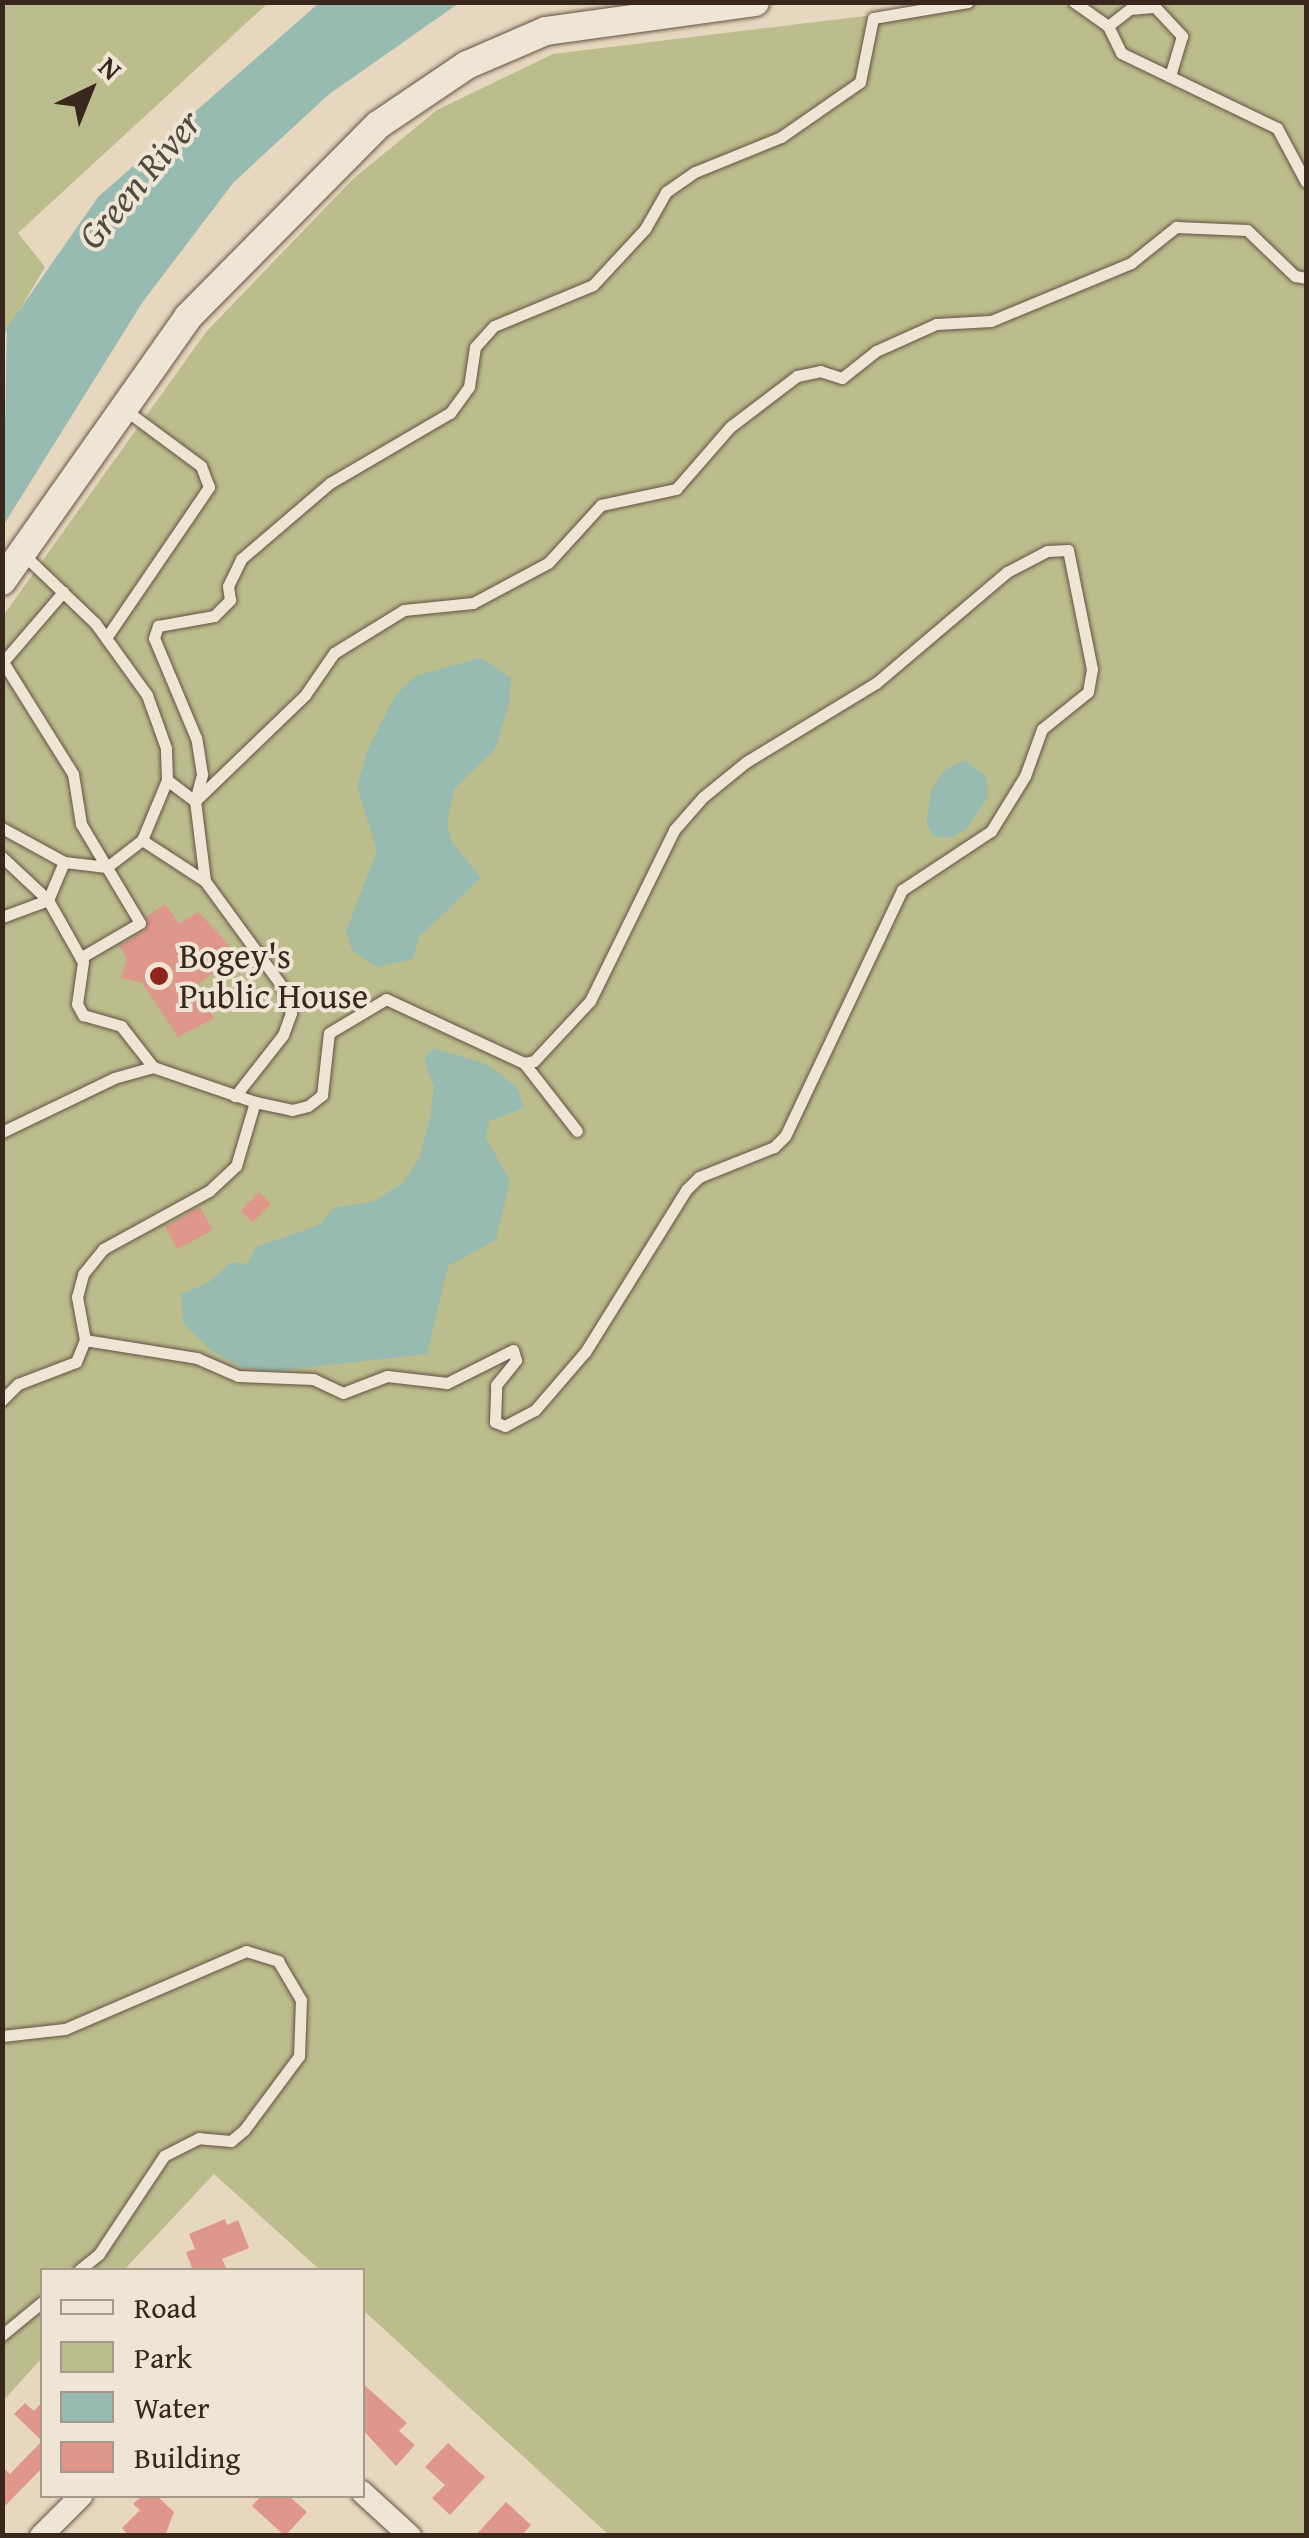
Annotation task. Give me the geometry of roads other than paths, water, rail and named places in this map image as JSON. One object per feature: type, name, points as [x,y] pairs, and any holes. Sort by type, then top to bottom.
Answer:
[{"type":"street","points":[[2,581],[24,554],[120,407],[240,260],[351,150],[424,91],[546,32],[754,2]]},
{"type":"street","points":[[365,2495],[410,2536]]},
{"type":"street","points":[[45,2534],[79,2498]]},
{"type":"lane","points":[[205,881],[195,802],[202,774],[196,738],[154,638],[158,626],[214,616],[230,600],[228,586],[241,560],[330,483],[450,413],[469,387],[475,347],[494,326],[592,285],[646,230],[666,192],[694,172],[782,138],[860,82],[874,18],[968,2]]},
{"type":"lane","points":[[1074,2],[1108,26],[1122,53],[1277,128],[1306,182]]},
{"type":"lane","points":[[1108,26],[1130,8],[1154,7],[1182,36],[1170,76]]},
{"type":"lane","points":[[195,802],[305,695],[334,652],[404,610],[473,603],[548,562],[601,505],[676,490],[730,427],[797,376],[820,371],[842,378],[876,351],[936,324],[991,321],[1132,263],[1176,226],[1247,230],[1295,276],[1306,278]]},
{"type":"lane","points":[[106,638],[209,487],[201,466],[120,407]]},
{"type":"lane","points":[[85,1340],[197,1358],[238,1376],[313,1379],[343,1394],[387,1376],[448,1383],[513,1350],[516,1360],[496,1385],[495,1422],[505,1426],[535,1410],[585,1352],[686,1190],[698,1177],[774,1147],[785,1136],[902,890],[991,832],[1025,776],[1042,729],[1088,692],[1092,668],[1068,550],[1048,551],[1008,572],[876,683],[746,762],[704,796],[674,830],[590,1001],[545,1053],[524,1063]]},
{"type":"lane","points":[[2,828],[64,862],[107,867],[142,840],[167,780],[166,748],[147,695],[106,638],[24,554]]},
{"type":"lane","points":[[63,592],[3,663],[73,774],[81,824],[140,923],[80,958]]},
{"type":"lane","points":[[167,780],[195,802]]},
{"type":"lane","points":[[142,840],[205,881],[284,989],[291,1013],[283,1035],[235,1096]]},
{"type":"lane","points":[[2,858],[48,900],[80,958],[77,1004],[83,1016],[121,1026],[152,1067],[235,1096],[292,1110],[316,1102],[329,1068],[329,1034],[386,999],[524,1063],[577,1131]]},
{"type":"lane","points":[[2,916],[48,900],[64,862]]},
{"type":"lane","points":[[2,1132],[114,1078],[152,1067]]},
{"type":"lane","points":[[2,1400],[18,1384],[76,1362],[85,1340],[77,1298],[83,1274],[103,1249],[209,1190],[236,1166],[255,1102]]},
{"type":"lane","points":[[2,2036],[65,2030],[246,1951],[278,1961],[301,2000],[299,2056],[244,2130],[231,2141],[199,2138],[164,2156],[99,2254],[82,2268]]},
{"type":"lane","points":[[2,2335],[40,2304]]},
{"type":"water","name":"Green River","points":[[319,3],[459,3],[328,95],[233,183],[142,303],[3,526],[7,328],[98,197]]},
{"type":"water","points":[[480,658],[511,677],[509,705],[495,749],[454,789],[447,825],[451,841],[481,878],[419,937],[413,959],[377,967],[352,950],[346,931],[377,851],[357,786],[369,747],[395,696],[415,676]]},
{"type":"water","points":[[965,760],[987,778],[988,797],[967,828],[952,837],[934,837],[926,824],[931,791],[943,771]]},
{"type":"water","points":[[433,1048],[486,1064],[517,1087],[524,1108],[489,1121],[486,1138],[510,1181],[496,1240],[448,1266],[427,1354],[276,1371],[244,1368],[213,1352],[183,1323],[181,1294],[208,1283],[232,1262],[247,1264],[256,1247],[319,1225],[335,1207],[373,1202],[404,1182],[419,1159],[430,1119],[434,1087],[424,1059]]},
{"type":"place","name":"Bogey's Public House","points":[[159,976]]}]
